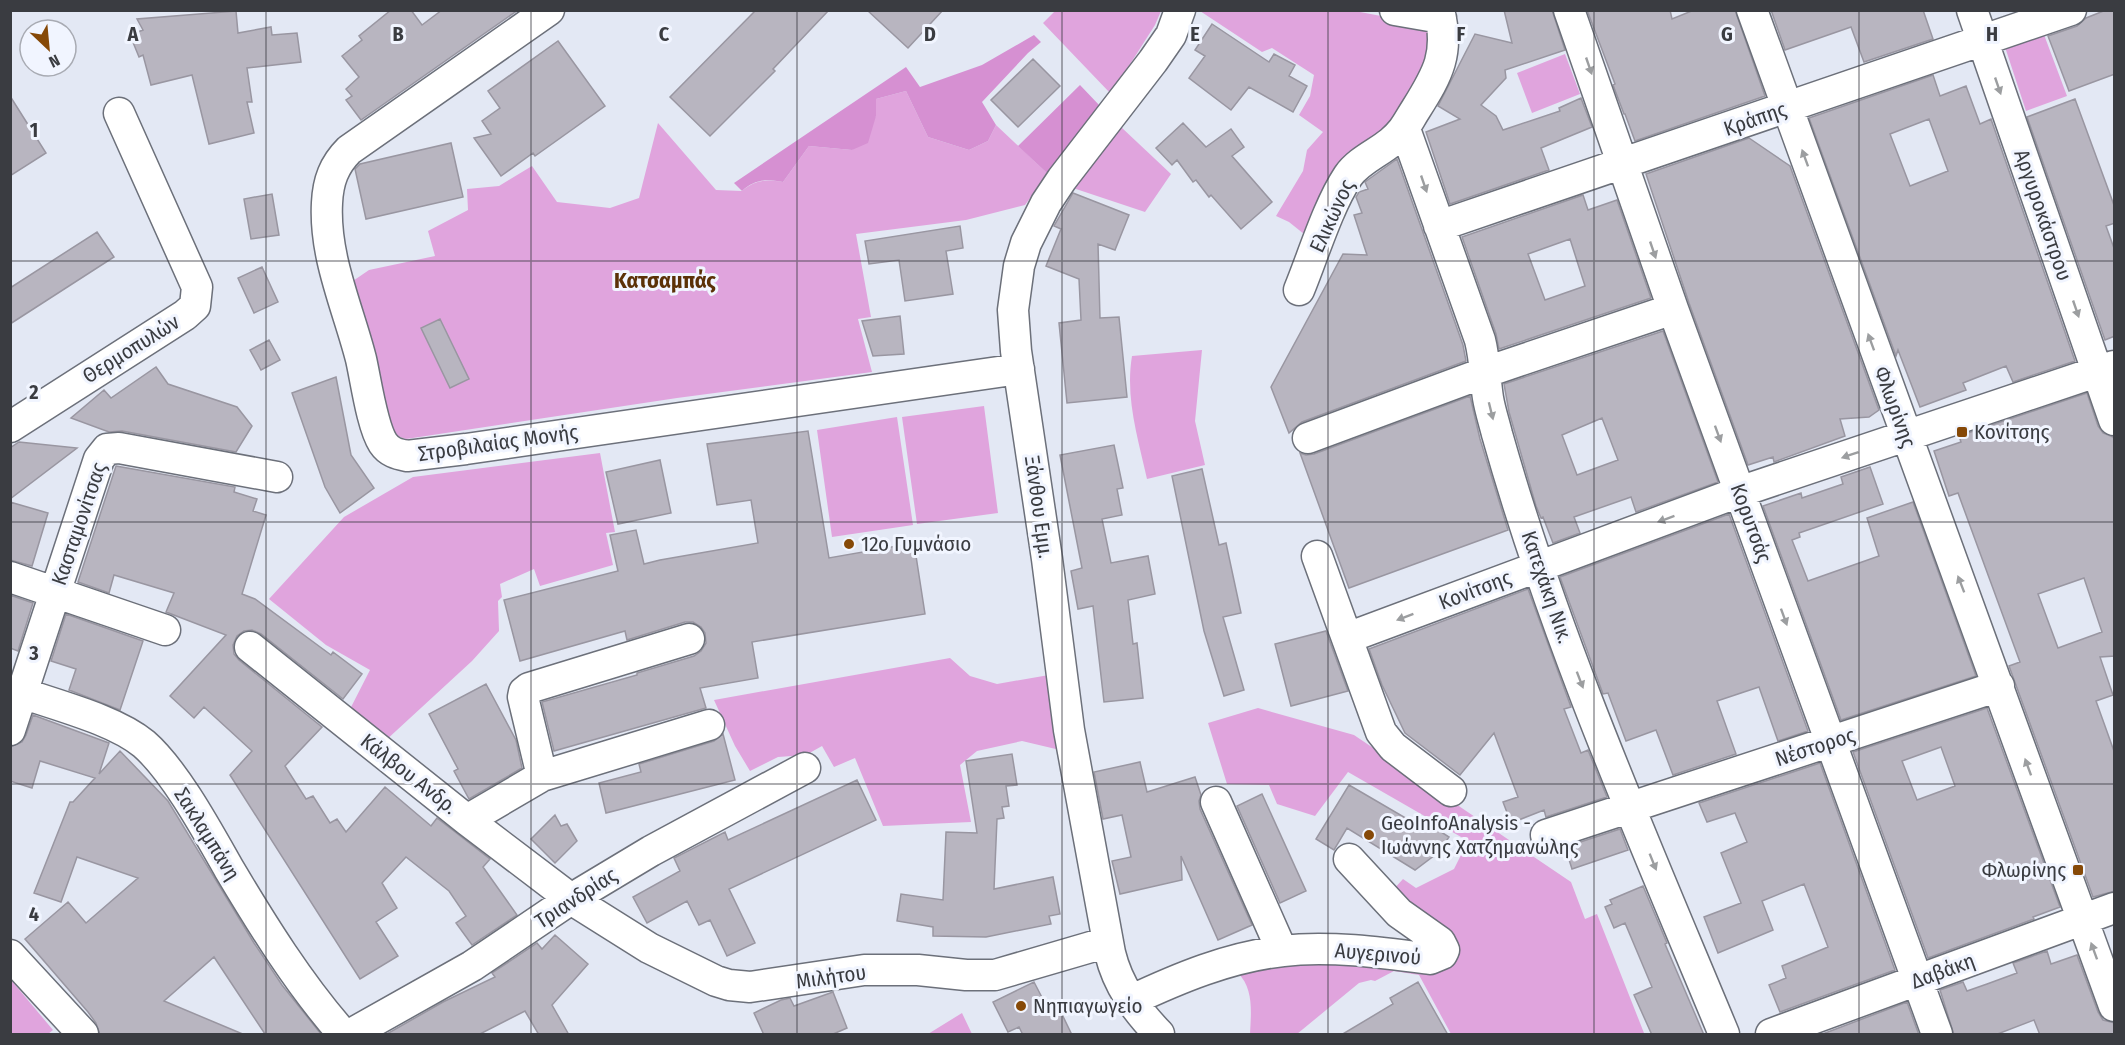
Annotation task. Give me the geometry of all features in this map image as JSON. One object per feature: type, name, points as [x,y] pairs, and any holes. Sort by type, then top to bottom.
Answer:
[{"type":"street","name":"Στροβιλαίας Μονής","points":[[549,10],[349,150],[336,164],[333,172],[326,205],[331,253],[361,360],[375,424],[388,449],[407,456],[466,449],[1019,369]]},
{"type":"street","name":"Ξάνθου Εμμ.","points":[[1159,1035],[1130,1001],[1113,965],[1108,942],[1069,730],[1013,327],[1013,310],[1019,266],[1026,243],[1046,203],[1153,61],[1171,35],[1180,10]]},
{"type":"street","points":[[1395,10],[1440,14],[1444,38],[1439,67],[1406,129]]},
{"type":"street","name":"Κορυτσάς","points":[[1569,10],[1673,309],[1937,1035]]},
{"type":"street","name":"Φλωρίνης","points":[[1752,10],[1905,436],[2000,686],[2115,1005]]},
{"type":"street","name":"Αργυροκάστρου","points":[[1972,10],[2106,369],[2115,420]]},
{"type":"street","name":"Κράπης","points":[[1439,226],[2071,10]]},
{"type":"street","name":"Θερμοπυλών","points":[[10,427],[185,315],[195,306],[197,287],[119,113]]},
{"type":"street","name":"Κατεχάκη Νικ.","points":[[1406,129],[1480,340],[1488,399],[1538,567],[1630,807],[1724,1035]]},
{"type":"street","name":"Ελικώνος","points":[[1299,290],[1339,191],[1350,172],[1406,129]]},
{"type":"street","points":[[1308,438],[1486,372],[1673,309]]},
{"type":"street","name":"Κονίτσης","points":[[1347,638],[1739,492],[2106,369]]},
{"type":"street","name":"Κασταμονίτσας","points":[[10,730],[99,459],[107,449],[119,448],[277,477]]},
{"type":"street","points":[[1317,556],[1375,720],[1386,740],[1451,791]]},
{"type":"street","points":[[10,577],[165,630]]},
{"type":"street","points":[[542,776],[523,697],[524,692],[529,688],[688,639]]},
{"type":"street","name":"Κάλβου Ανδρ.","points":[[250,647],[467,820],[571,899]]},
{"type":"street","name":"Νέστορος","points":[[1546,835],[2000,686]]},
{"type":"street","name":"Σακλαμπάνη","points":[[22,693],[114,727],[143,744],[153,753],[177,784],[207,830],[269,935],[343,1035]]},
{"type":"street","points":[[467,820],[542,776],[709,725]]},
{"type":"street","name":"Τριανδρίας","points":[[351,1035],[472,966],[545,919],[571,899],[651,851],[805,768]]},
{"type":"street","points":[[1216,802],[1282,951]]},
{"type":"street","name":"Αυγερινού","points":[[1130,1001],[1203,969],[1282,951],[1336,949],[1430,959],[1443,954],[1444,950],[1440,942],[1398,913],[1349,859]]},
{"type":"street","name":"Μιλήτου","points":[[571,899],[649,948],[708,978],[739,987],[778,985],[864,970],[918,970],[966,975],[995,975],[1108,942]]},
{"type":"street","name":"Δαβάκη","points":[[1771,1035],[2115,909]]},
{"type":"street","points":[[10,955],[83,1035]]},
{"type":"shaded area","points":[[1055,11],[1161,11],[1155,25],[1111,94],[1043,23]]},
{"type":"shaded area","points":[[1200,11],[1355,11],[1433,26],[1433,64],[1309,238],[1289,222],[1276,216],[1303,171],[1307,150],[1323,132],[1299,115],[1310,96],[1314,75],[1272,48],[1262,52]]},
{"type":"shaded area","points":[[2043,32],[2067,96],[2026,111],[2005,47]]},
{"type":"shaded area","points":[[1034,35],[1041,42],[982,102],[996,125],[988,141],[969,150],[928,137],[906,91],[876,99],[876,116],[868,143],[852,150],[809,146],[783,182],[761,181],[742,191],[734,183],[906,67],[920,87],[982,65]]},
{"type":"shaded area","points":[[1565,54],[1580,94],[1532,113],[1517,73]]},
{"type":"shaded area","points":[[1080,85],[1100,106],[1048,174],[1018,146]]},
{"type":"shaded area","points":[[906,91],[928,137],[969,150],[988,141],[996,125],[1048,174],[1025,205],[966,220],[856,234],[871,317],[858,319],[872,372],[677,398],[406,439],[394,435],[385,423],[350,283],[369,270],[435,256],[428,231],[468,210],[467,189],[499,186],[532,166],[557,202],[610,208],[639,198],[658,123],[716,190],[742,191],[761,181],[783,182],[809,146],[852,150],[876,116],[876,99]]},
{"type":"shaded area","points":[[1121,127],[1171,174],[1145,212],[1073,188]]},
{"type":"shaded area","points":[[1202,350],[1195,421],[1205,465],[1147,479],[1131,403],[1132,356]]},
{"type":"shaded area","points":[[984,406],[998,513],[917,524],[902,417]]},
{"type":"shaded area","points":[[897,417],[913,525],[832,537],[817,430]]},
{"type":"shaded area","points":[[600,453],[615,532],[606,533],[613,565],[540,586],[534,569],[500,584],[502,597],[498,601],[499,631],[472,661],[384,742],[348,713],[370,670],[326,645],[269,599],[344,517],[413,477]]},
{"type":"shaded area","points":[[950,658],[970,676],[997,684],[1049,675],[1060,750],[1022,741],[977,751],[960,765],[971,822],[883,826],[855,758],[834,767],[822,746],[806,755],[778,757],[750,771],[735,746],[714,700]]},
{"type":"shaded area","points":[[1258,708],[1354,735],[1571,882],[1585,919],[1597,914],[1644,1033],[1451,1034],[1419,975],[1394,971],[1375,981],[1359,983],[1297,1034],[1250,1034],[1249,994],[1247,986],[1238,973],[1309,957],[1441,971],[1392,891],[1403,879],[1416,888],[1454,869],[1468,841],[1348,772],[1315,816],[1277,804],[1269,785],[1227,784],[1208,723]]},
{"type":"shaded area","points":[[11,980],[53,1030],[48,1034],[11,1034]]},
{"type":"shaded area","points":[[962,1013],[972,1034],[928,1034]]},
{"type":"building","points":[[391,10],[411,10],[422,25],[442,10],[518,10],[361,120],[346,100],[352,96],[346,89],[359,77],[342,56],[362,40],[359,36]]},
{"type":"building","points":[[756,10],[829,10],[773,69],[775,71],[710,136],[670,97]]},
{"type":"building","points":[[867,10],[943,10],[908,48]]},
{"type":"building","points":[[1504,10],[1552,10],[1565,50],[1505,70],[1506,78],[1481,105],[1496,116],[1503,130],[1560,111],[1559,108],[1581,98],[1592,127],[1541,148],[1549,170],[1450,204],[1426,132],[1460,119],[1438,106],[1475,34],[1512,43]]},
{"type":"building","points":[[1587,10],[1670,10],[1672,19],[1694,10],[1735,10],[1765,96],[1635,141]]},
{"type":"building","points":[[1771,10],[1923,10],[1933,39],[1864,62],[1851,27],[1785,50]]},
{"type":"building","points":[[2106,10],[2115,10],[2115,74],[2069,91],[2048,36],[2077,26],[2086,18]]},
{"type":"building","points":[[236,11],[238,33],[271,27],[272,35],[297,33],[301,62],[247,68],[252,102],[247,102],[254,133],[209,144],[192,75],[151,85],[143,55],[139,57],[130,35],[143,30],[137,19]]},
{"type":"building","points":[[1212,24],[1269,62],[1274,54],[1295,65],[1289,76],[1307,86],[1293,112],[1249,87],[1231,110],[1189,78],[1205,56],[1195,50]]},
{"type":"building","points":[[558,41],[605,106],[535,156],[533,153],[501,176],[474,138],[491,134],[482,121],[500,108],[488,91]]},
{"type":"building","points":[[1033,59],[1060,86],[1018,127],[991,100]]},
{"type":"building","points":[[1933,75],[1940,96],[1966,86],[1980,124],[1991,119],[2075,361],[2013,382],[2006,366],[1963,383],[1966,390],[1920,407],[1898,350],[1896,356],[1809,118]],"holes":[[[1929,119],[1948,171],[1910,186],[1890,134]]]},
{"type":"building","points":[[10,96],[46,153],[10,176]]},
{"type":"building","points":[[2075,99],[2115,208],[2115,223],[2106,226],[2115,251],[2115,336],[2105,340],[2027,117]]},
{"type":"building","points":[[1183,123],[1206,147],[1231,129],[1244,147],[1232,156],[1272,202],[1241,229],[1211,195],[1209,197],[1196,180],[1193,182],[1177,160],[1172,165],[1156,148]]},
{"type":"building","points":[[1749,138],[1790,166],[1879,410],[1869,417],[1840,419],[1845,436],[1774,462],[1773,457],[1748,465],[1689,303],[1646,174]]},
{"type":"building","points":[[451,143],[463,197],[366,219],[355,169],[360,164]]},
{"type":"building","points":[[1397,159],[1463,345],[1466,361],[1302,422],[1289,433],[1271,387],[1343,254],[1367,255],[1354,215],[1362,213],[1356,197],[1359,192],[1368,189],[1365,182]]},
{"type":"building","points":[[1073,193],[1129,215],[1115,250],[1098,244],[1100,318],[1119,317],[1127,397],[1067,403],[1059,323],[1081,320],[1079,279],[1046,266],[1061,229],[1054,226]]},
{"type":"building","points":[[272,194],[279,235],[251,239],[244,199]]},
{"type":"building","points":[[1583,195],[1588,210],[1617,200],[1651,298],[1499,349],[1496,334],[1462,237]],"holes":[[[1570,239],[1585,286],[1545,300],[1528,254]]]},
{"type":"building","points":[[960,226],[963,248],[946,251],[953,294],[905,301],[899,260],[869,264],[865,241]]},
{"type":"building","points":[[97,232],[114,257],[10,324],[10,288]]},
{"type":"building","points":[[262,267],[278,302],[254,313],[238,278]]},
{"type":"building","points":[[900,316],[904,354],[873,356],[862,321]]},
{"type":"building","points":[[440,319],[469,379],[450,388],[421,328]]},
{"type":"building","points":[[1663,331],[1718,482],[1636,512],[1631,497],[1574,517],[1580,533],[1553,543],[1536,506],[1509,412],[1504,384]],"holes":[[[1602,418],[1618,460],[1577,475],[1562,435]]]},
{"type":"building","points":[[269,340],[280,360],[261,370],[250,350]]},
{"type":"building","points":[[156,367],[168,384],[237,407],[252,426],[236,452],[122,431],[109,432],[71,418],[104,390],[111,398]]},
{"type":"building","points":[[336,377],[351,455],[374,488],[340,513],[325,487],[292,393]]},
{"type":"building","points":[[2087,393],[2098,426],[2103,433],[2115,440],[2115,656],[2100,657],[2113,695],[2096,701],[2115,754],[2115,891],[2093,897],[2009,666],[2020,662],[1958,493],[1949,496],[1934,451],[1961,442],[1959,436]],"holes":[[[2084,578],[2102,632],[2058,648],[2038,594]]]},
{"type":"building","points":[[1470,396],[1480,439],[1508,530],[1349,588],[1300,453],[1314,454]]},
{"type":"building","points":[[808,431],[829,558],[914,543],[925,614],[752,642],[758,678],[700,688],[706,708],[554,751],[542,702],[694,656],[706,643],[705,633],[693,622],[685,622],[627,640],[625,631],[520,661],[504,600],[618,571],[610,535],[636,530],[644,564],[758,543],[751,500],[717,505],[707,444]]},
{"type":"building","points":[[19,442],[77,448],[10,499],[10,448]]},
{"type":"building","points":[[1114,445],[1123,488],[1117,489],[1122,515],[1102,519],[1111,563],[1148,556],[1155,594],[1128,600],[1133,644],[1137,643],[1143,698],[1104,702],[1093,606],[1078,609],[1071,571],[1082,568],[1060,455]]},
{"type":"building","points":[[660,460],[671,513],[618,524],[606,472]]},
{"type":"building","points":[[116,466],[235,487],[234,492],[257,499],[253,511],[266,515],[242,594],[255,599],[331,655],[333,652],[362,674],[343,699],[261,634],[252,630],[244,631],[237,636],[233,645],[234,654],[239,660],[322,727],[285,766],[306,799],[313,796],[330,823],[337,819],[346,832],[385,787],[431,826],[437,818],[490,859],[483,867],[517,915],[472,945],[456,923],[466,916],[449,891],[406,857],[382,883],[397,908],[376,922],[398,956],[360,979],[230,775],[252,751],[204,707],[194,718],[170,696],[226,635],[166,612],[174,593],[114,575],[109,593],[78,582]]},
{"type":"building","points":[[1870,467],[1883,504],[1799,533],[1800,537],[1792,540],[1808,581],[1879,556],[1867,518],[1913,502],[1976,676],[1841,720],[1763,506],[1801,493],[1802,498],[1843,484],[1841,477]]},
{"type":"building","points":[[1202,469],[1219,545],[1226,543],[1241,613],[1223,617],[1244,690],[1224,696],[1204,631],[1172,476]]},
{"type":"building","points":[[10,502],[48,513],[32,566],[10,560]]},
{"type":"building","points":[[1729,514],[1808,731],[1778,741],[1759,687],[1717,701],[1736,754],[1673,775],[1656,730],[1626,741],[1608,693],[1603,694],[1560,577]]},
{"type":"building","points":[[1528,589],[1571,707],[1564,709],[1581,753],[1588,750],[1607,797],[1546,817],[1544,810],[1511,823],[1503,802],[1518,797],[1494,733],[1460,775],[1405,733],[1382,685],[1369,649]]},
{"type":"building","points":[[10,595],[33,603],[18,651],[10,648]]},
{"type":"building","points":[[66,614],[143,641],[120,710],[69,690],[76,669],[51,661]]},
{"type":"building","points":[[1326,631],[1348,691],[1291,706],[1275,644]]},
{"type":"building","points":[[486,684],[516,740],[522,768],[469,799],[454,771],[458,769],[429,714]]},
{"type":"building","points":[[1987,708],[2060,907],[2033,917],[2034,919],[1928,958],[1853,752]],"holes":[[[1941,747],[1955,786],[1917,800],[1902,761]]]},
{"type":"building","points":[[33,715],[109,743],[99,774],[120,751],[168,801],[254,943],[282,985],[321,1034],[265,1034],[214,957],[164,1001],[245,1035],[100,1035],[96,1023],[88,1012],[25,939],[68,902],[86,923],[138,878],[77,857],[61,902],[34,893],[70,802],[73,802],[95,778],[40,761],[32,788],[10,781],[10,747],[22,742]]},
{"type":"building","points":[[723,734],[735,780],[606,813],[599,783],[641,772],[639,764],[714,741]]},
{"type":"building","points":[[1012,754],[1017,785],[1006,786],[1009,806],[1002,807],[1004,818],[997,819],[994,889],[1053,877],[1060,914],[1049,916],[1051,924],[986,937],[933,936],[933,927],[897,921],[901,894],[943,900],[946,832],[977,833],[966,761]]},
{"type":"building","points":[[1140,762],[1147,792],[1195,777],[1201,795],[1200,809],[1252,925],[1218,940],[1181,856],[1182,880],[1120,894],[1112,861],[1131,857],[1122,815],[1103,819],[1094,772]]},
{"type":"building","points":[[1820,763],[1895,970],[1780,1012],[1769,985],[1786,978],[1782,966],[1828,947],[1804,884],[1762,901],[1773,930],[1718,953],[1704,917],[1741,903],[1721,853],[1747,842],[1735,813],[1707,822],[1699,803]]},
{"type":"building","points":[[857,780],[876,820],[729,889],[755,943],[727,956],[710,920],[699,925],[687,901],[647,923],[633,897],[680,871],[674,858],[725,832],[728,840]]},
{"type":"building","points":[[1349,785],[1414,823],[1418,817],[1449,837],[1439,852],[1415,870],[1347,828],[1334,850],[1316,839]]},
{"type":"building","points":[[1262,794],[1306,891],[1280,903],[1237,806]]},
{"type":"building","points":[[555,815],[561,826],[567,824],[577,841],[555,863],[531,839]]},
{"type":"building","points":[[1620,829],[1628,850],[1572,869],[1565,847]]},
{"type":"building","points":[[1643,886],[1704,1035],[1652,1035],[1634,995],[1652,987],[1625,923],[1614,928],[1605,907],[1612,904],[1610,900]]},
{"type":"building","points":[[555,935],[588,964],[552,1005],[569,1035],[539,1035],[525,1011],[478,1035],[385,1035],[443,1002],[495,977],[492,973],[537,943],[542,949]]},
{"type":"building","points":[[2047,951],[2051,964],[2077,955],[2098,1012],[2103,1020],[2115,1023],[2115,1035],[2040,1035],[2034,1020],[1995,1035],[1954,1035],[1940,990],[1963,982],[1967,991],[1987,984],[2017,973],[2013,963]]},
{"type":"building","name":"Νηπιαγωγείο","points":[[1034,982],[1048,1009],[1057,1004],[1072,1035],[1023,1035],[1019,1027],[1008,1032],[993,1002]]},
{"type":"building","points":[[1418,982],[1448,1035],[1341,1035],[1393,1004],[1390,998]]},
{"type":"building","points":[[833,992],[847,1028],[831,1035],[764,1035],[754,1013],[781,1000],[790,998],[794,1006]]},
{"type":"building","points":[[1907,1002],[1919,1035],[1820,1035]]},
{"type":"place","name":"Κονίτσης","points":[[1962,432]]},
{"type":"place","name":"12o Γυμνάσιο","points":[[849,544]]},
{"type":"place","name":"GeoInfoAnalysis - Ιωάννης Χατζημανώλης","points":[[1369,835]]},
{"type":"place","name":"Φλωρίνης","points":[[2078,870]]},
{"type":"place","name":"Νηπιαγωγείο","points":[[1021,1006]]},
{"type":"district","name":"Κατσαμπάς","points":[[665,280]]}]
